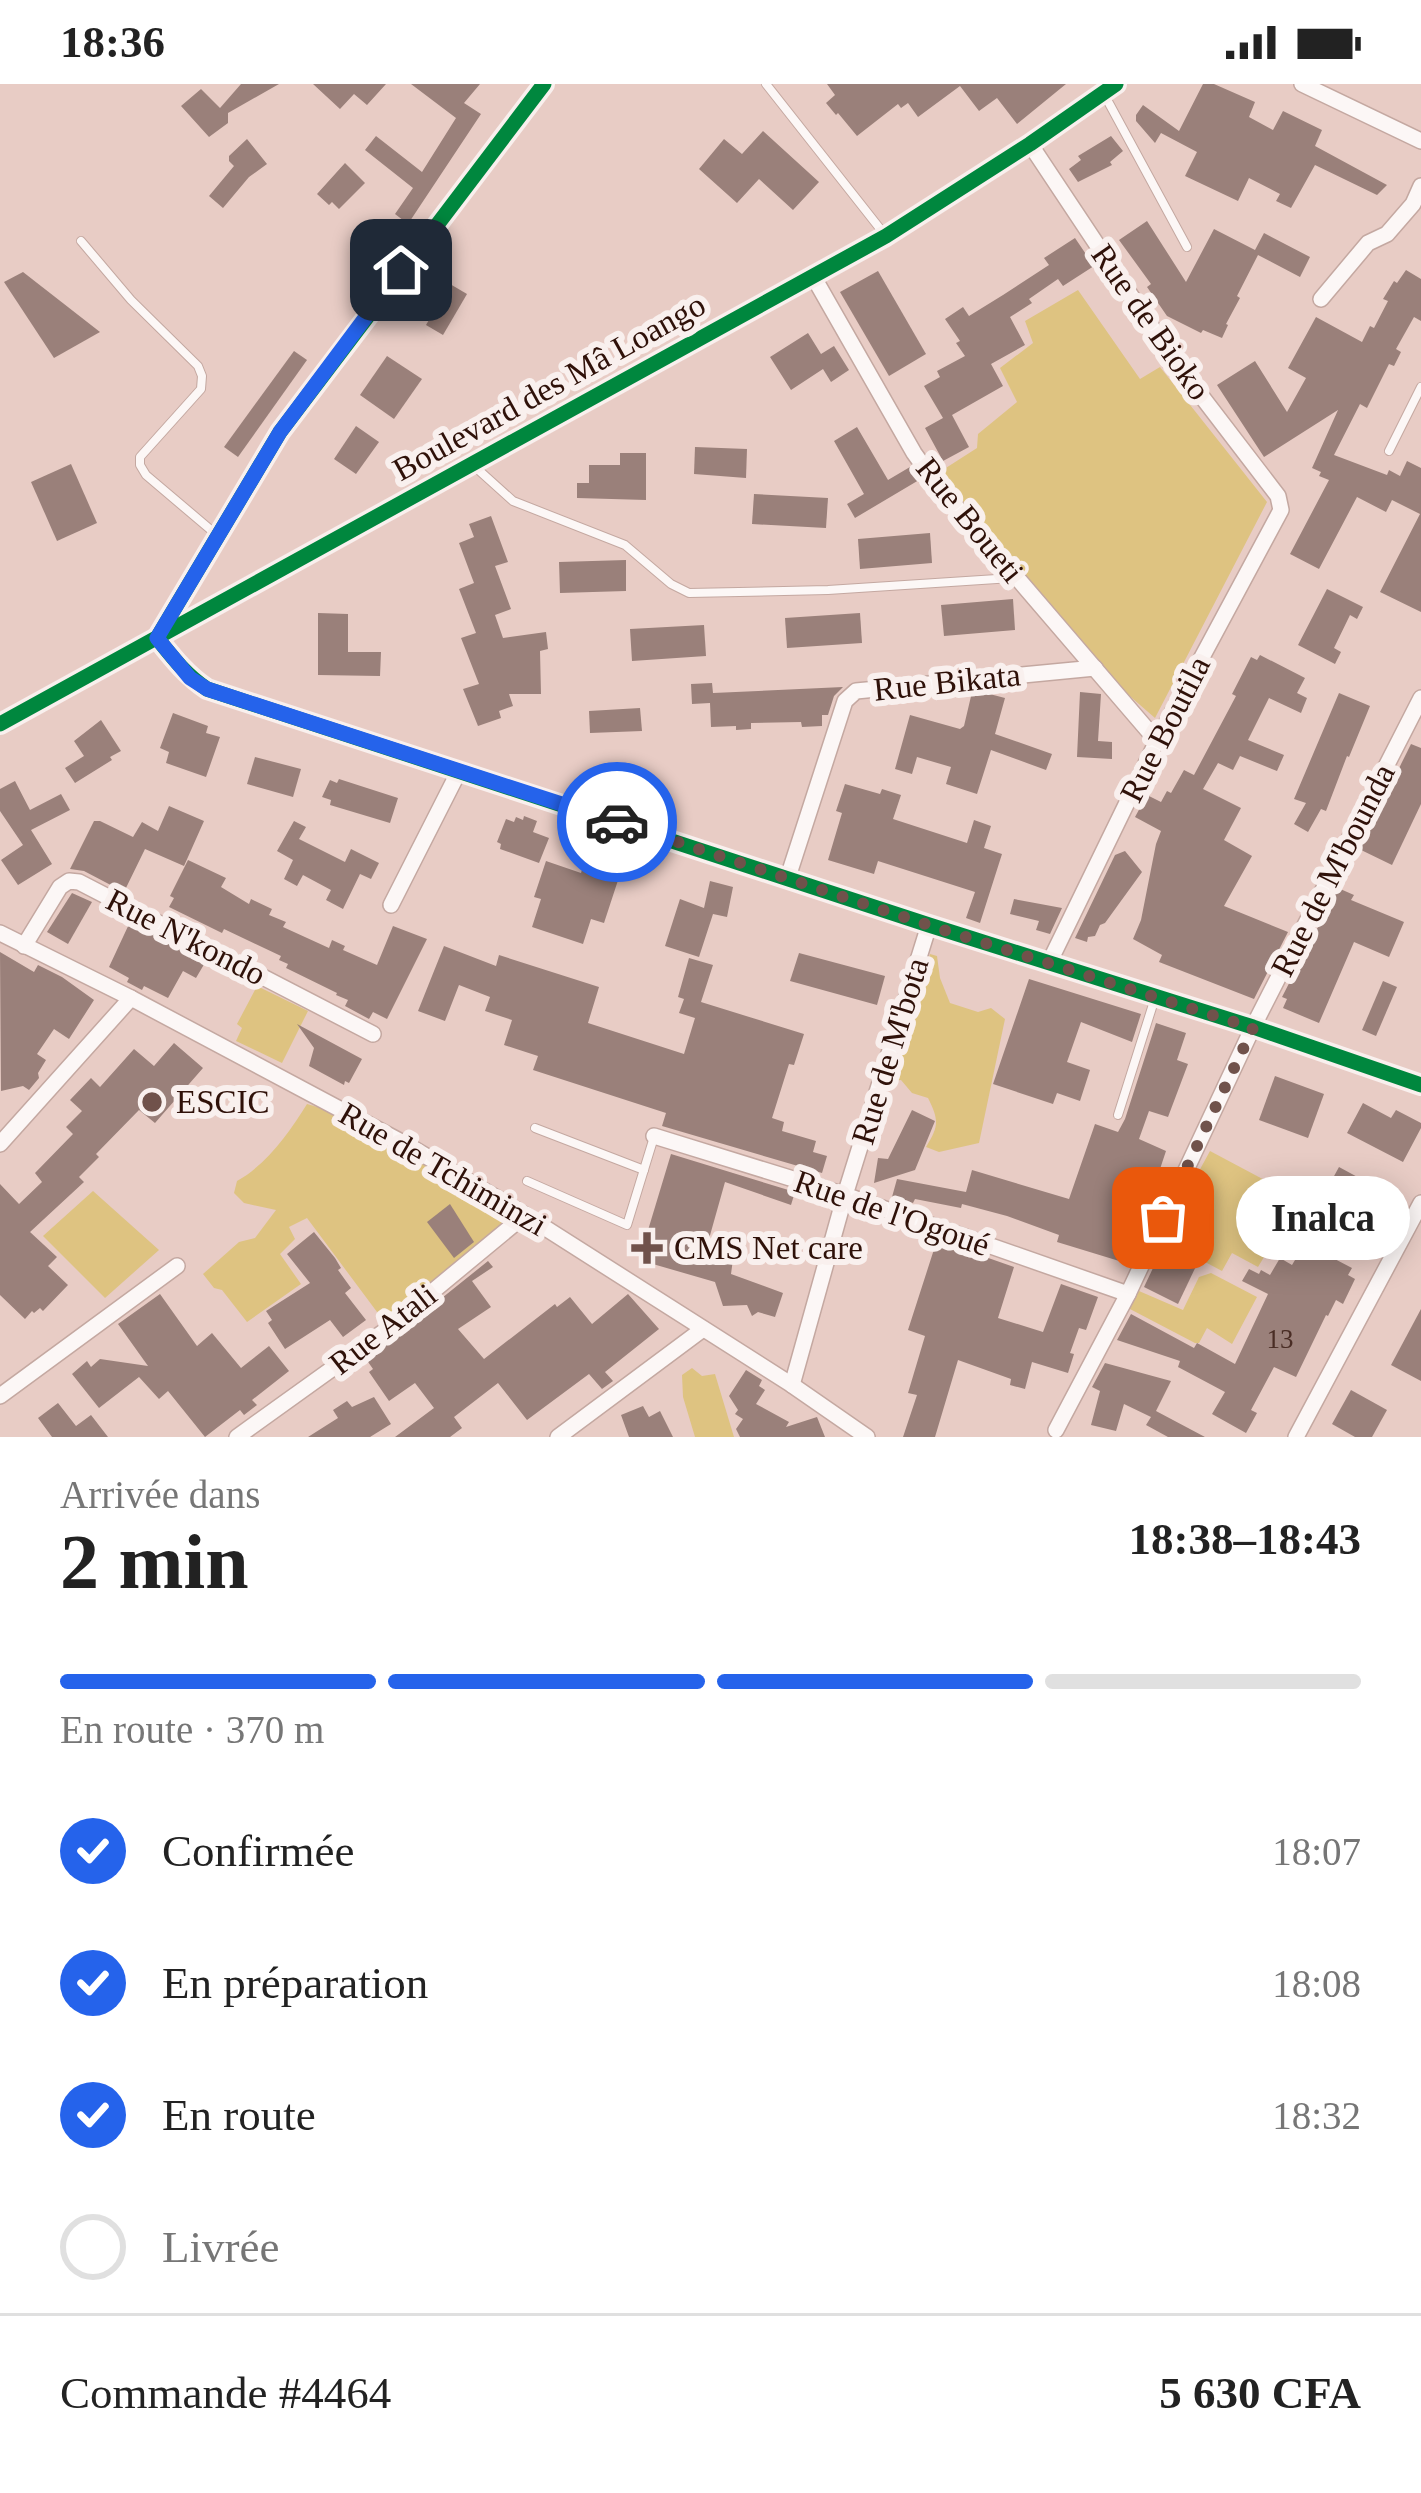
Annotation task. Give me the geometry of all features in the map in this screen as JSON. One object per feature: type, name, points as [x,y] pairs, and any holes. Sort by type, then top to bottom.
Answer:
[{"type":"street","points":[[544,84],[280,432],[157,638],[190,678],[207,689],[458,772],[1421,1085]]},
{"type":"street","points":[[1302,84],[1421,141]]},
{"type":"street","name":"Boulevard des Mâ Loango","points":[[0,724],[886,236],[1110,88]]},
{"type":"street","name":"Rue de Bioko","points":[[1030,144],[1173,359],[1277,496]]},
{"type":"street","points":[[1321,299],[1368,243],[1387,234],[1413,204],[1421,186]]},
{"type":"street","name":"Rue Boueti","points":[[813,276],[934,481],[1157,741]]},
{"type":"street","name":"Rue Boutila","points":[[1049,963],[1157,741],[1281,510],[1277,496]]},
{"type":"street","name":"Rue Bikata","points":[[788,877],[845,701],[856,691],[1095,668]]},
{"type":"street","name":"Rue de M'bounda","points":[[1056,1430],[1128,1294],[1253,1028],[1421,698]]},
{"type":"street","points":[[391,905],[458,772]]},
{"type":"street","name":"Rue N'kondo","points":[[24,946],[60,887],[69,880],[79,882],[373,1034]]},
{"type":"street","name":"Rue de M'bota","points":[[792,1385],[928,925]]},
{"type":"street","name":"Rue de Tchiminzi","points":[[0,933],[409,1145],[867,1437]]},
{"type":"street","points":[[0,1144],[131,998]]},
{"type":"street","name":"Rue de l'Ogoué","points":[[654,1136],[845,1195],[1128,1294]]},
{"type":"street","points":[[1296,1437],[1421,1203]]},
{"type":"street","name":"Rue Atali","points":[[237,1437],[386,1330],[525,1215]]},
{"type":"street","points":[[0,1396],[177,1267]]},
{"type":"street","points":[[558,1437],[704,1329]]},
{"type":"lane","points":[[766,84],[886,236]]},
{"type":"lane","points":[[1110,88],[1186,247]]},
{"type":"lane","points":[[81,241],[131,300],[198,366],[201,389],[140,457],[140,465],[218,536]]},
{"type":"lane","points":[[1388,451],[1421,387]]},
{"type":"lane","points":[[472,464],[513,501],[625,545],[689,593],[1016,578]]},
{"type":"lane","points":[[1118,1115],[1156,997]]},
{"type":"lane","points":[[535,1128],[644,1170]]},
{"type":"lane","points":[[527,1181],[627,1225],[654,1136]]},
{"type":"shaded area","points":[[1078,290],[1140,379],[1160,367],[1267,502],[1155,718],[1087,659],[938,473],[977,448],[978,434],[1017,402],[1000,368],[1033,343],[1025,321]]},
{"type":"shaded area","points":[[930,954],[937,956],[950,1003],[978,1012],[991,1008],[1005,1019],[979,1143],[939,1152],[926,1147],[936,1123],[928,1098],[912,1093],[901,1080],[893,1081]]},
{"type":"shaded area","points":[[257,986],[308,1011],[282,1063],[236,1041],[242,1028],[237,1024]]},
{"type":"shaded area","points":[[307,1104],[366,1121],[512,1218],[383,1320],[307,1218],[289,1227],[295,1239],[280,1254],[301,1284],[247,1322],[203,1274],[239,1242],[255,1238],[276,1210],[244,1203],[234,1193],[237,1181],[268,1157]]},
{"type":"shaded area","points":[[1210,1151],[1272,1184],[1264,1200],[1304,1221],[1285,1255],[1270,1247],[1258,1267],[1232,1253],[1222,1271],[1162,1239]]},
{"type":"shaded area","points":[[93,1191],[159,1250],[105,1298],[43,1236]]},
{"type":"shaded area","points":[[1211,1273],[1257,1297],[1232,1344],[1207,1328],[1195,1343],[1128,1308],[1139,1291],[1183,1310],[1199,1277]]},
{"type":"shaded area","points":[[692,1368],[702,1376],[715,1374],[734,1437],[695,1437],[682,1375]]},
{"type":"building","points":[[241,84],[279,84],[228,113],[228,123],[209,137],[181,106],[201,89],[220,108]]},
{"type":"building","points":[[313,84],[386,84],[367,105],[354,94],[340,109]]},
{"type":"building","points":[[411,84],[480,84],[464,103],[481,114],[408,224],[395,214],[413,188],[365,150],[376,136],[422,172],[456,118]]},
{"type":"building","points":[[827,84],[1066,84],[1017,124],[997,98],[979,111],[960,86],[918,117],[908,103],[901,108],[898,104],[857,136],[826,103],[835,95]]},
{"type":"building","points":[[1203,84],[1255,102],[1249,117],[1273,130],[1283,111],[1322,130],[1315,146],[1387,185],[1377,195],[1315,165],[1291,208],[1276,201],[1280,194],[1249,178],[1238,201],[1185,176],[1197,152],[1161,133],[1155,143],[1136,115],[1143,105],[1179,131]]},
{"type":"building","points":[[763,131],[819,182],[793,210],[759,179],[737,203],[699,169],[724,139],[742,154]]},
{"type":"building","points":[[1111,136],[1123,151],[1112,165],[1078,182],[1069,169],[1081,160],[1078,156]]},
{"type":"building","points":[[247,139],[267,164],[223,208],[209,196],[234,166],[229,156]]},
{"type":"building","points":[[345,163],[365,183],[339,209],[317,194]]},
{"type":"building","points":[[1147,221],[1186,282],[1214,229],[1255,250],[1264,233],[1310,257],[1300,277],[1258,255],[1222,338],[1167,316],[1147,287],[1151,284],[1119,240]]},
{"type":"building","points":[[1075,238],[1094,266],[1063,286],[1058,279],[1010,317],[1025,345],[991,364],[1003,386],[952,415],[969,447],[943,461],[925,428],[943,418],[924,386],[940,377],[937,371],[965,356],[945,319],[963,307],[969,316],[1003,295],[1049,265],[1044,258]]},
{"type":"building","points":[[1406,270],[1421,279],[1421,321],[1414,317],[1396,349],[1401,352],[1394,366],[1389,364],[1367,408],[1360,404],[1334,455],[1387,475],[1389,470],[1400,476],[1407,461],[1421,468],[1421,612],[1380,592],[1420,514],[1392,500],[1386,512],[1357,497],[1319,569],[1290,554],[1329,480],[1312,468],[1338,410],[1264,457],[1217,385],[1255,361],[1287,412],[1306,378],[1288,368],[1316,317],[1362,342],[1370,326],[1374,328],[1394,281]]},
{"type":"building","points":[[878,271],[926,354],[889,376],[840,292]]},
{"type":"building","points":[[23,272],[100,332],[54,358],[4,282]]},
{"type":"building","points":[[450,284],[467,294],[443,335],[426,325]]},
{"type":"building","points":[[808,333],[821,354],[834,346],[849,370],[831,382],[823,369],[791,390],[770,357]]},
{"type":"building","points":[[294,351],[307,360],[238,457],[224,447]]},
{"type":"building","points":[[387,356],[422,379],[394,419],[360,395]]},
{"type":"building","points":[[356,426],[379,442],[356,474],[334,459]]},
{"type":"building","points":[[857,427],[888,480],[910,467],[919,480],[855,518],[847,504],[864,494],[834,441]]},
{"type":"building","points":[[695,447],[747,449],[746,478],[694,474]]},
{"type":"building","points":[[620,453],[646,453],[646,500],[577,498],[577,483],[589,483],[589,465],[620,465]]},
{"type":"building","points":[[71,464],[97,523],[57,541],[31,482]]},
{"type":"building","points":[[754,494],[828,498],[826,528],[752,524]]},
{"type":"building","points":[[491,516],[508,562],[495,566],[511,609],[495,615],[503,638],[546,632],[548,649],[540,651],[541,694],[509,694],[513,706],[499,711],[501,718],[478,726],[463,689],[479,684],[461,638],[476,633],[459,589],[474,583],[459,543],[474,537],[469,524]]},
{"type":"building","points":[[930,533],[932,563],[860,569],[858,539]]},
{"type":"building","points":[[626,560],[626,591],[560,593],[559,562]]},
{"type":"building","points":[[1327,589],[1363,607],[1357,619],[1350,615],[1334,648],[1341,652],[1335,664],[1298,645]]},
{"type":"building","points":[[1013,599],[1015,630],[944,636],[941,605]]},
{"type":"building","points":[[318,613],[348,614],[348,652],[381,652],[380,676],[318,675]]},
{"type":"building","points":[[860,613],[862,643],[787,648],[785,618]]},
{"type":"building","points":[[704,625],[706,656],[632,661],[630,629]]},
{"type":"building","points":[[1260,655],[1305,678],[1297,693],[1307,698],[1301,713],[1269,698],[1248,740],[1284,755],[1277,771],[1240,756],[1233,770],[1218,763],[1203,789],[1241,808],[1224,840],[1252,856],[1224,906],[1288,932],[1254,999],[1159,962],[1162,955],[1133,939],[1161,831],[1135,817],[1147,795],[1161,802],[1184,770],[1194,775],[1251,657],[1257,660]]},
{"type":"building","points":[[712,683],[713,693],[843,687],[834,696],[828,715],[822,715],[822,726],[751,723],[751,729],[736,730],[736,726],[711,727],[710,703],[692,704],[691,684]]},
{"type":"building","points":[[972,692],[1005,698],[995,734],[1052,754],[1046,770],[991,750],[977,794],[946,784],[951,767],[917,757],[912,774],[895,769],[910,715],[960,729]]},
{"type":"building","points":[[1080,692],[1101,694],[1098,741],[1112,742],[1112,759],[1077,757]]},
{"type":"building","points":[[1339,693],[1370,706],[1326,811],[1321,809],[1308,832],[1294,824],[1306,803],[1294,799]]},
{"type":"building","points":[[640,708],[642,731],[590,733],[589,711]]},
{"type":"building","points":[[173,713],[208,726],[206,733],[220,737],[206,777],[166,763],[169,752],[160,748]]},
{"type":"building","points":[[101,720],[121,751],[75,783],[65,768],[84,756],[74,741]]},
{"type":"building","points":[[1411,744],[1421,748],[1421,804],[1392,865],[1359,849]]},
{"type":"building","points":[[255,757],[301,769],[293,797],[247,784]]},
{"type":"building","points":[[339,779],[398,798],[390,823],[330,805],[331,800],[322,797],[330,780],[337,783]]},
{"type":"building","points":[[15,781],[30,810],[61,794],[70,810],[31,830],[52,864],[18,885],[1,860],[23,845],[0,811],[0,789]]},
{"type":"building","points":[[845,784],[901,795],[893,819],[967,843],[974,820],[991,826],[984,848],[1002,854],[980,923],[966,918],[975,892],[878,861],[874,874],[828,860]]},
{"type":"building","points":[[169,806],[204,821],[184,866],[145,849],[124,892],[84,871],[70,869],[94,821],[133,837],[142,822],[158,831]]},
{"type":"building","points":[[524,816],[537,821],[533,832],[549,838],[539,863],[500,849],[497,842],[506,819],[514,822]]},
{"type":"building","points":[[294,821],[306,827],[299,839],[345,862],[351,849],[379,863],[371,879],[360,874],[343,909],[326,900],[331,890],[303,875],[297,886],[284,879],[293,860],[277,851]]},
{"type":"building","points":[[1125,851],[1142,872],[1095,936],[1087,942],[1075,938],[1115,855]]},
{"type":"building","points":[[587,854],[623,865],[604,923],[591,919],[583,944],[532,927],[541,899],[534,897],[546,861],[581,873]]},
{"type":"building","points":[[188,860],[226,878],[221,887],[249,904],[251,899],[272,909],[269,915],[286,922],[283,927],[329,948],[332,940],[377,965],[393,926],[427,939],[387,1019],[373,1012],[369,1019],[345,1006],[348,1000],[337,993],[286,968],[281,956],[169,907]]},
{"type":"building","points":[[710,881],[733,887],[727,917],[713,914],[699,957],[665,946],[680,899],[704,908]]},
{"type":"building","points":[[1338,888],[1354,895],[1351,900],[1404,922],[1389,957],[1354,942],[1319,1023],[1283,1008],[1287,999],[1282,997]]},
{"type":"building","points":[[72,893],[92,902],[68,944],[47,932]]},
{"type":"building","points":[[1014,899],[1062,908],[1050,934],[1036,930],[1039,921],[1010,914]]},
{"type":"building","points":[[130,922],[206,961],[196,978],[183,971],[168,998],[144,986],[142,990],[109,967]]},
{"type":"building","points":[[444,946],[496,966],[499,955],[599,987],[588,1023],[684,1054],[695,1018],[679,1013],[684,999],[678,997],[689,958],[713,965],[701,1002],[804,1034],[772,1118],[784,1122],[782,1131],[816,1141],[813,1152],[827,1156],[822,1173],[662,1126],[666,1113],[533,1070],[538,1056],[504,1045],[512,1020],[485,1011],[490,997],[459,985],[445,1021],[418,1011]]},
{"type":"building","points":[[0,952],[34,972],[38,965],[62,977],[94,1000],[69,1039],[54,1029],[37,1054],[46,1060],[29,1090],[23,1086],[1,1091]]},
{"type":"building","points":[[799,953],[885,976],[877,1005],[790,981]]},
{"type":"building","points":[[1029,979],[1141,1014],[1132,1042],[1081,1022],[1067,1062],[1090,1070],[1080,1101],[1057,1093],[1053,1104],[993,1084]]},
{"type":"building","points":[[1383,981],[1397,987],[1376,1036],[1362,1030]]},
{"type":"building","points":[[1156,1023],[1186,1033],[1177,1060],[1188,1064],[1168,1117],[1149,1111],[1139,1139],[1166,1151],[1143,1235],[1129,1264],[1057,1242],[1059,1235],[1007,1216],[962,1204],[961,1208],[892,1197],[897,1179],[966,1192],[972,1170],[1069,1199],[1095,1124],[1118,1132],[1125,1119]]},
{"type":"building","points":[[297,1024],[362,1059],[349,1083],[344,1085],[309,1066],[314,1048]]},
{"type":"building","points":[[174,1043],[203,1068],[155,1123],[139,1110],[96,1154],[99,1157],[79,1177],[84,1182],[30,1232],[57,1257],[48,1266],[68,1285],[43,1311],[32,1311],[25,1319],[0,1295],[0,1184],[19,1204],[42,1182],[35,1173],[73,1134],[66,1127],[82,1111],[70,1100],[91,1078],[100,1087],[134,1049],[154,1066]]},
{"type":"building","points":[[1275,1076],[1324,1094],[1308,1138],[1259,1120]]},
{"type":"building","points":[[1363,1103],[1391,1118],[1396,1110],[1421,1123],[1403,1162],[1347,1133]]},
{"type":"building","points":[[912,1110],[935,1121],[915,1170],[874,1183],[878,1158],[888,1159]]},
{"type":"building","points":[[671,1154],[795,1192],[791,1205],[725,1182],[707,1246],[734,1252],[731,1274],[783,1293],[775,1317],[758,1312],[752,1316],[747,1305],[723,1306],[715,1282],[639,1260]]},
{"type":"building","points":[[1339,1167],[1390,1204],[1369,1239],[1345,1224],[1329,1256],[1352,1268],[1348,1275],[1355,1279],[1343,1304],[1336,1300],[1326,1315],[1296,1377],[1274,1367],[1251,1410],[1257,1413],[1246,1433],[1212,1414],[1225,1392],[1178,1367],[1180,1361],[1117,1340],[1131,1314],[1235,1364],[1268,1294],[1242,1281],[1249,1269],[1270,1275],[1280,1258],[1292,1265],[1304,1245],[1316,1252],[1333,1218],[1316,1209]]},
{"type":"building","points":[[450,1204],[474,1242],[454,1258],[427,1222]]},
{"type":"building","points":[[314,1232],[341,1268],[351,1288],[345,1293],[366,1320],[343,1337],[330,1320],[285,1349],[266,1311],[310,1283],[287,1254]]},
{"type":"building","points":[[937,1240],[1014,1267],[998,1318],[1043,1332],[1061,1284],[1098,1297],[1086,1330],[1079,1328],[1068,1373],[1032,1362],[1025,1389],[1010,1385],[1011,1379],[958,1360],[935,1437],[903,1437],[917,1395],[908,1393],[925,1336],[908,1330]]},
{"type":"building","points":[[1164,1245],[1198,1262],[1178,1304],[1144,1287]]},
{"type":"building","points":[[488,1261],[493,1267],[472,1281],[491,1307],[458,1329],[484,1359],[570,1297],[592,1324],[628,1294],[659,1329],[605,1372],[613,1381],[602,1389],[589,1374],[527,1420],[498,1383],[454,1417],[462,1428],[450,1437],[395,1437],[434,1408],[415,1383],[389,1401],[369,1372],[373,1369],[366,1359]]},
{"type":"building","points":[[160,1294],[197,1346],[212,1333],[241,1368],[269,1346],[289,1371],[252,1400],[257,1405],[244,1415],[240,1410],[205,1437],[168,1391],[159,1399],[139,1377],[99,1408],[72,1374],[87,1361],[91,1367],[100,1359],[148,1366],[118,1324]]},
{"type":"building","points":[[1421,1309],[1421,1381],[1391,1365]]},
{"type":"building","points":[[1105,1363],[1171,1381],[1156,1411],[1205,1437],[1168,1437],[1146,1425],[1151,1417],[1124,1404],[1116,1431],[1091,1425],[1100,1391],[1092,1387]]},
{"type":"building","points":[[746,1370],[762,1380],[759,1386],[765,1390],[756,1404],[789,1422],[786,1427],[817,1417],[825,1437],[740,1437],[736,1429],[743,1419],[735,1414],[738,1410],[729,1396]]},
{"type":"building","points":[[1351,1390],[1387,1410],[1372,1437],[1355,1437],[1332,1424]]},
{"type":"building","points":[[374,1397],[391,1424],[370,1437],[308,1437],[338,1418],[333,1410],[347,1401],[352,1407]]},
{"type":"building","points":[[58,1403],[76,1426],[91,1415],[108,1437],[52,1437],[38,1418]]},
{"type":"building","points":[[643,1406],[649,1417],[660,1411],[673,1437],[629,1437],[621,1415]]},
{"type":"cycle path","points":[[544,84],[280,432],[157,638],[174,659],[207,689],[1421,1085]]},
{"type":"cycle path","points":[[0,724],[886,236],[1116,84]]},
{"type":"way so far","points":[[617,822],[1253,1028],[1163,1218]]},
{"type":"place","name":"ESCIC","points":[[152,1102]]},
{"type":"place","name":"Inalca","points":[[1163,1218]]},
{"type":"place","name":"CMS Net care","points":[[647,1248]]},
{"type":"route","points":[[401,270],[280,432],[157,638],[190,678],[207,689],[617,822]]}]
